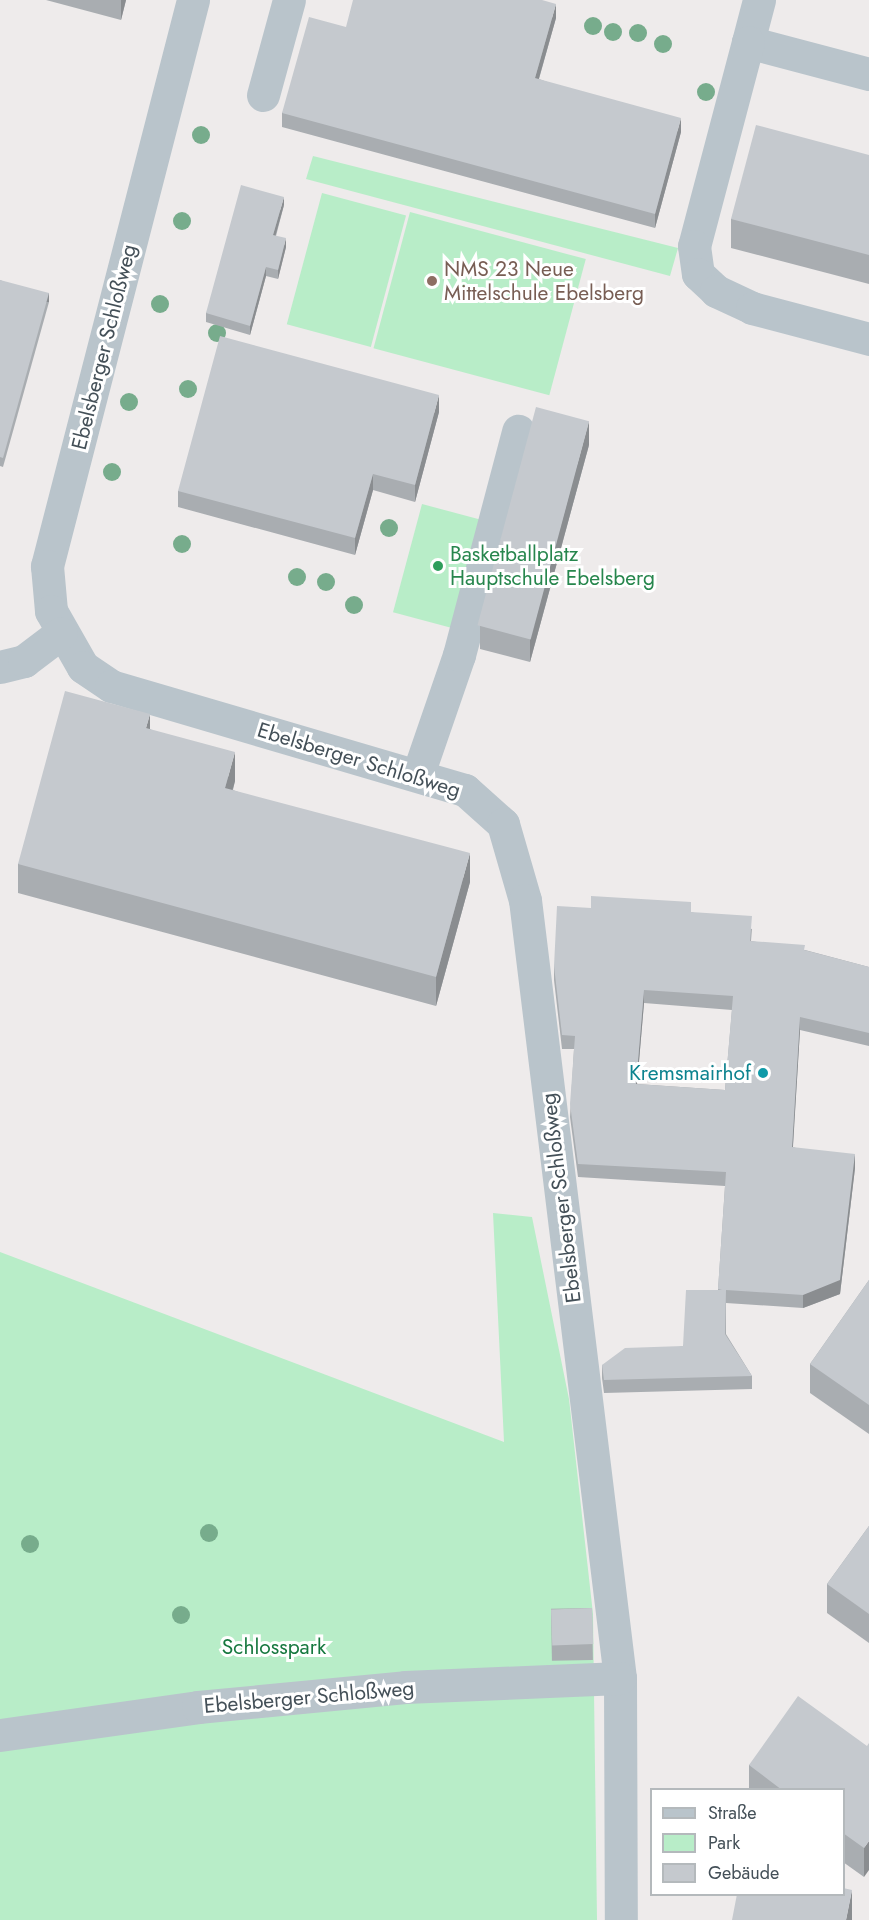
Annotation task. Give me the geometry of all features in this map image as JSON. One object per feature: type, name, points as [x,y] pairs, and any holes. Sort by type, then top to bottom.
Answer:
[{"type":"street","name":"Ebelsberger Schloßweg","points":[[193,0],[47,566],[51,611],[61,633],[82,667],[111,686],[418,774],[465,790],[503,824],[525,900],[620,1678],[621,1920]]},
{"type":"street","points":[[263,95],[289,0]]},
{"type":"street","points":[[759,0],[694,246],[698,274],[716,291],[752,308],[869,339]]},
{"type":"street","points":[[748,42],[869,74]]},
{"type":"street","points":[[418,774],[459,655],[518,431]]},
{"type":"street","points":[[0,667],[24,661],[61,633]]},
{"type":"street","name":"Ebelsberger Schloßweg","points":[[0,1735],[198,1707],[405,1686],[620,1678]]},
{"type":"green space","points":[[313,156],[678,248],[670,276],[306,179]]},
{"type":"green space","points":[[322,193],[406,216],[371,347],[287,324]]},
{"type":"green space","points":[[410,212],[586,259],[549,395],[374,348]]},
{"type":"green space","name":"Basketballplatz Hauptschule Ebelsberg","points":[[422,504],[482,520],[453,628],[393,612]]},
{"type":"green space","name":"Schlosspark","points":[[493,1213],[532,1217],[569,1399],[593,1614],[597,1920],[0,1920],[0,1252],[504,1442]]},
{"type":"building","points":[[353,0],[542,0],[556,4],[535,78],[681,118],[655,214],[282,113],[309,17],[346,27]]},
{"type":"building","points":[[756,125],[869,155],[869,255],[731,219]]},
{"type":"building","points":[[241,185],[284,197],[273,235],[286,238],[278,270],[266,267],[250,326],[206,313]]},
{"type":"building","points":[[0,280],[49,293],[3,458],[0,457]]},
{"type":"building","points":[[220,336],[439,395],[415,485],[373,474],[355,538],[178,491]]},
{"type":"building","points":[[536,407],[589,421],[531,640],[478,625]]},
{"type":"building","points":[[65,691],[150,714],[146,728],[235,752],[225,788],[470,853],[436,977],[18,864]]},
{"type":"building","name":"Kremsmairhof","points":[[591,896],[691,902],[691,912],[752,916],[750,941],[805,945],[804,950],[869,967],[869,1033],[800,1017],[792,1147],[855,1154],[840,1280],[803,1295],[726,1290],[725,1334],[752,1376],[604,1380],[602,1365],[625,1348],[683,1346],[686,1290],[722,1290],[718,1289],[726,1172],[578,1164],[570,1104],[575,1036],[562,1035],[554,966],[557,906],[591,908]],"holes":[[[644,990],[733,996],[725,1090],[636,1084]]]},
{"type":"building","points":[[869,1280],[869,1405],[810,1364]]},
{"type":"building","points":[[869,1526],[869,1614],[827,1584]]},
{"type":"building","points":[[592,1608],[593,1644],[552,1645],[551,1609]]},
{"type":"building","points":[[798,1696],[867,1746],[869,1743],[869,1841],[864,1848],[845,1834],[845,1788],[779,1788],[749,1765]]},
{"type":"building","points":[[845,1888],[852,1890],[846,1920],[732,1920],[737,1896],[845,1896]]},
{"type":"place","name":"NMS 23 Neue Mittelschule Ebelsberg","points":[[432,281]]},
{"type":"place","name":"Basketballplatz Hauptschule Ebelsberg","points":[[438,566]]},
{"type":"place","name":"Kremsmairhof","points":[[763,1073]]}]
